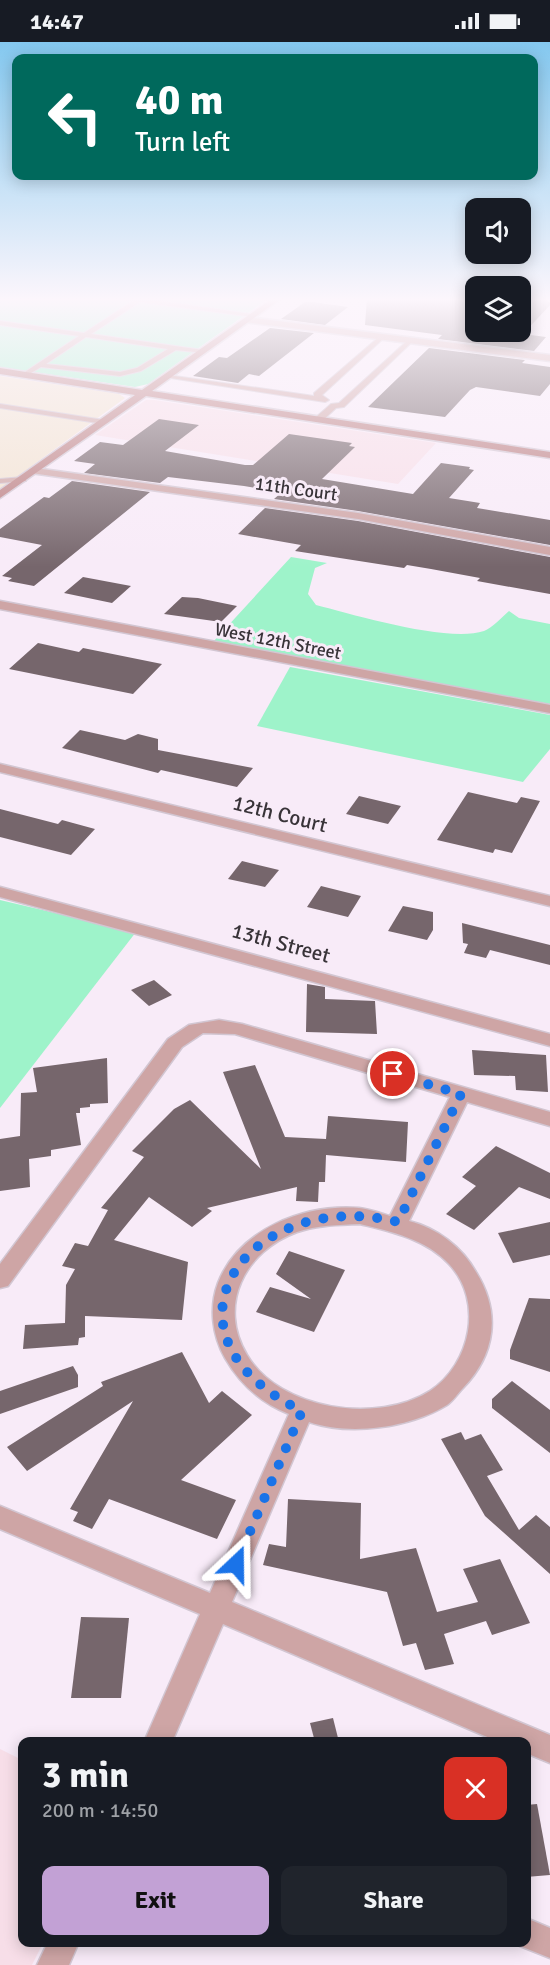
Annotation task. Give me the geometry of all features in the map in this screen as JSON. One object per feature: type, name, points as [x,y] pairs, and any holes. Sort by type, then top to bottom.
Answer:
[{"type":"street","points":[[110,388],[550,455]]},
{"type":"street","points":[[0,495],[153,388]]},
{"type":"street","name":"11th Court","points":[[35,471],[164,491],[328,511],[550,551]]},
{"type":"street","name":"West 12th Street","points":[[0,605],[550,709]]},
{"type":"street","name":"12th Court","points":[[0,768],[550,900]]},
{"type":"street","name":"13th Street","points":[[0,892],[212,947],[550,1040]]},
{"type":"street","points":[[0,1280],[175,1043],[187,1032],[198,1028],[210,1026],[236,1028],[550,1119]]},
{"type":"street","points":[[398,1222],[461,1094]]},
{"type":"street","points":[[360,1216],[398,1222],[445,1245],[469,1271],[481,1303],[483,1319],[482,1336],[470,1365],[448,1392],[415,1411],[365,1419],[340,1419],[302,1411],[264,1390],[250,1377],[233,1351],[224,1324],[225,1292],[231,1276],[253,1248],[295,1224],[315,1220],[360,1216]]},
{"type":"street","points":[[160,1737],[302,1411]]},
{"type":"street","points":[[0,1517],[522,1737]]},
{"type":"street","points":[[531,1741],[550,1749]]},
{"type":"street","points":[[531,1935],[550,1943]]},
{"type":"street","points":[[53,1965],[62,1947]]},
{"type":"lane","points":[[241,388],[324,400]]},
{"type":"lane","points":[[325,388],[317,395],[334,406]]},
{"type":"lane","points":[[318,420],[334,406],[341,405],[360,388]]},
{"type":"lane","points":[[0,406],[104,422]]},
{"type":"lane","points":[[0,481],[23,479]]},
{"type":"shaded area","points":[[0,388],[78,388],[119,394],[125,398],[0,489]]},
{"type":"shaded area","points":[[146,400],[436,443],[398,484],[95,435]]},
{"type":"shaded area","points":[[0,1749],[18,1758],[18,1947],[41,1947],[32,1965],[0,1965]]},
{"type":"green space","points":[[291,557],[327,563],[315,568],[308,594],[316,605],[354,615],[425,631],[468,634],[484,631],[509,611],[519,618],[550,624],[550,704],[213,642]]},
{"type":"green space","points":[[290,667],[550,715],[550,749],[523,782],[257,726]]},
{"type":"green space","points":[[0,900],[136,932],[0,1108]]},
{"type":"building","points":[[388,388],[475,388],[445,417],[368,407]]},
{"type":"building","points":[[481,388],[547,388],[540,396]]},
{"type":"building","points":[[159,419],[199,425],[165,451],[245,465],[253,465],[289,434],[352,443],[349,446],[355,447],[322,479],[413,494],[441,463],[470,467],[469,469],[474,470],[449,498],[480,503],[477,508],[550,520],[550,545],[358,511],[274,499],[282,492],[244,486],[168,477],[160,483],[84,473],[95,464],[74,461],[100,442],[123,445]]},
{"type":"building","points":[[72,481],[150,492],[34,586],[8,581],[12,578],[2,576],[42,545],[0,537],[0,529],[44,497],[49,498]]},
{"type":"building","points":[[265,508],[358,521],[550,557],[550,594],[477,581],[480,578],[431,569],[407,565],[404,568],[295,551],[301,545],[238,534]]},
{"type":"building","points":[[83,577],[131,586],[112,603],[64,593]]},
{"type":"building","points":[[182,597],[237,606],[221,622],[164,614]]},
{"type":"building","points":[[38,643],[79,652],[83,648],[162,664],[133,694],[9,669]]},
{"type":"building","points":[[80,730],[125,740],[138,734],[158,739],[158,750],[253,768],[237,787],[161,770],[158,773],[62,748]]},
{"type":"building","points":[[468,792],[517,803],[521,797],[540,801],[512,853],[495,849],[493,853],[437,840]]},
{"type":"building","points":[[359,796],[401,806],[388,824],[346,814]]},
{"type":"building","points":[[0,809],[58,824],[62,820],[95,829],[71,855],[0,837]]},
{"type":"building","points":[[242,861],[279,870],[265,887],[228,879]]},
{"type":"building","points":[[321,886],[361,896],[348,917],[307,907]]},
{"type":"building","points":[[403,906],[433,912],[433,930],[427,940],[388,931]]},
{"type":"building","points":[[462,923],[550,945],[550,965],[490,950],[486,958],[464,953],[468,944],[463,943]]},
{"type":"building","points":[[154,980],[172,995],[149,1006],[131,990]]},
{"type":"building","points":[[307,984],[325,987],[325,999],[375,1001],[377,1034],[306,1032]]},
{"type":"building","points":[[472,1050],[546,1055],[548,1092],[516,1090],[515,1076],[474,1075]]},
{"type":"building","points":[[107,1058],[108,1103],[90,1104],[90,1107],[80,1108],[80,1113],[76,1113],[81,1145],[51,1150],[51,1156],[29,1159],[30,1187],[0,1191],[0,1139],[20,1136],[21,1093],[37,1092],[33,1068]]},
{"type":"building","points":[[255,1065],[285,1137],[326,1139],[328,1116],[408,1122],[406,1162],[326,1155],[325,1182],[319,1182],[318,1202],[296,1201],[297,1187],[207,1208],[212,1211],[192,1227],[149,1197],[114,1240],[188,1262],[182,1320],[85,1316],[85,1337],[79,1338],[78,1345],[23,1349],[25,1325],[65,1323],[66,1285],[75,1269],[62,1266],[75,1243],[88,1246],[108,1210],[101,1208],[144,1157],[132,1151],[174,1109],[190,1100],[261,1169],[223,1072]]},
{"type":"building","points":[[496,1146],[550,1173],[550,1199],[519,1187],[474,1230],[446,1214],[476,1186],[462,1177]]},
{"type":"building","points":[[550,1222],[550,1255],[513,1263],[498,1233]]},
{"type":"building","points":[[289,1251],[345,1270],[314,1332],[256,1312],[270,1287],[311,1299],[276,1274]]},
{"type":"building","points":[[529,1298],[550,1299],[550,1372],[510,1359],[510,1350]]},
{"type":"building","points":[[182,1352],[209,1403],[222,1391],[252,1415],[181,1480],[236,1500],[217,1539],[109,1499],[92,1529],[73,1521],[78,1512],[70,1509],[133,1401],[27,1471],[7,1447],[103,1386],[101,1382]]},
{"type":"building","points":[[73,1366],[78,1375],[78,1387],[0,1414],[0,1391]]},
{"type":"building","points":[[512,1381],[550,1410],[550,1453],[492,1408],[492,1399]]},
{"type":"building","points":[[461,1432],[465,1440],[481,1434],[503,1470],[487,1476],[519,1530],[536,1515],[550,1527],[550,1574],[485,1516],[441,1439]]},
{"type":"building","points":[[288,1499],[361,1503],[360,1559],[416,1548],[437,1612],[478,1602],[463,1569],[500,1559],[530,1623],[492,1635],[486,1621],[444,1634],[454,1664],[425,1670],[416,1643],[403,1646],[387,1592],[263,1565],[269,1544],[286,1547]]},
{"type":"building","points":[[81,1617],[129,1618],[121,1698],[71,1698]]},
{"type":"building","points":[[333,1718],[338,1737],[314,1737],[310,1723]]},
{"type":"building","points":[[537,1804],[550,1875],[531,1877],[531,1805]]},
{"type":"route","points":[[236,1564],[302,1411],[264,1390],[250,1377],[237,1359],[228,1343],[224,1324],[225,1292],[231,1276],[253,1248],[272,1235],[295,1224],[337,1216],[381,1218],[398,1222],[461,1094],[393,1074]]}]
